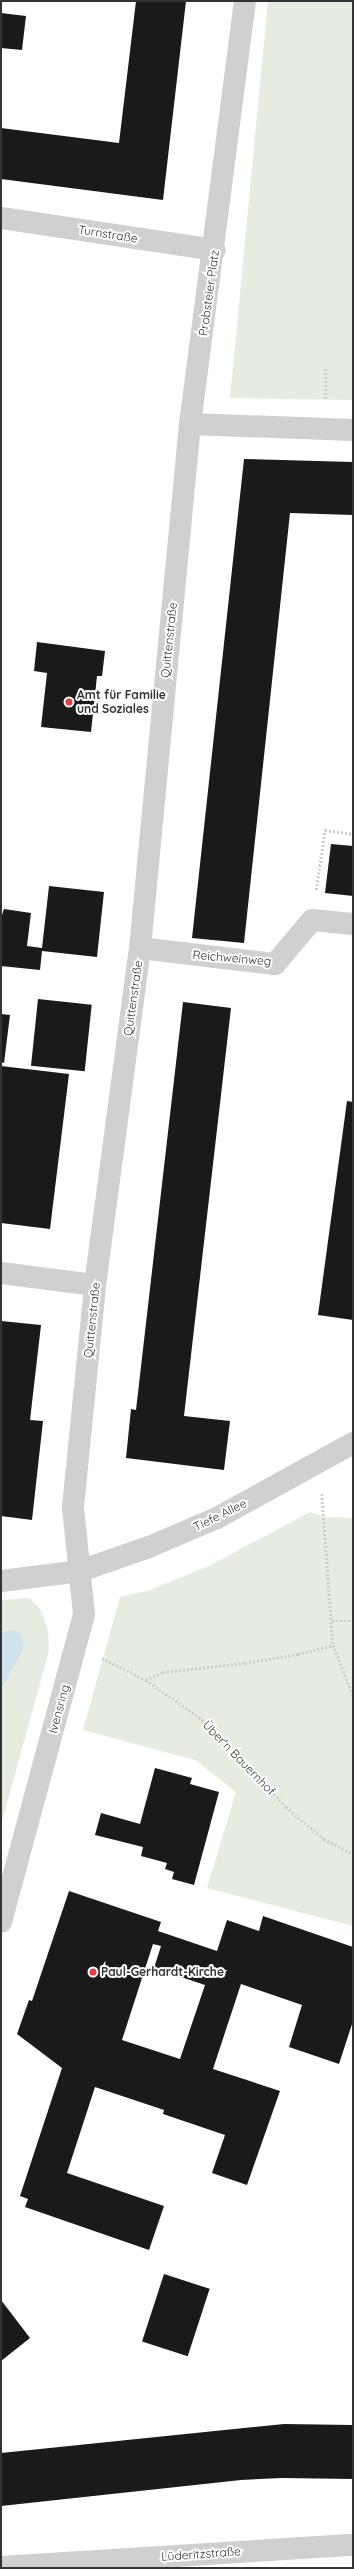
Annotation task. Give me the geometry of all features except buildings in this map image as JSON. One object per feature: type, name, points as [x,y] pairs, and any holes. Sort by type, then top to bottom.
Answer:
[{"type":"street","name":"Probsteier Platz","points":[[190,424],[215,250],[245,1]]},
{"type":"street","name":"Turnstraße","points":[[1,218],[215,250]]},
{"type":"street","points":[[190,424],[353,430]]},
{"type":"street","name":"Quittenstraße","points":[[80,1571],[73,1507],[95,1285],[140,948],[190,424]]},
{"type":"street","points":[[312,920],[353,924]]},
{"type":"street","name":"Reichweinweg","points":[[140,948],[275,964],[312,920]]},
{"type":"street","points":[[1,1272],[95,1285]]},
{"type":"street","name":"Tiefe Allee","points":[[80,1571],[149,1547],[217,1518],[353,1443]]},
{"type":"street","points":[[1,1581],[80,1571]]},
{"type":"street","name":"Ivensring","points":[[1,1922],[77,1645],[84,1614],[80,1571]]},
{"type":"street","name":"Lüderitzstraße","points":[[1,2567],[353,2545]]},
{"type":"path","points":[[312,920],[325,830],[353,834]]},
{"type":"path","points":[[319,1462],[334,1645],[353,1695]]},
{"type":"path","points":[[332,1621],[353,1621]]},
{"type":"path","name":"Über'n Bauernhof","points":[[77,1645],[146,1680],[199,1717],[231,1746],[286,1807],[324,1839],[353,1854]]},
{"type":"path","points":[[146,1680],[163,1672],[245,1663],[298,1654],[334,1645]]},
{"type":"shaded area","points":[[268,1],[353,1],[353,400],[230,398]]},
{"type":"shaded area","points":[[310,1512],[325,1517],[353,1518],[353,1926],[207,1888],[236,1792],[195,1760],[83,1730],[120,1597],[147,1591],[209,1566]]},
{"type":"shaded area","points":[[30,1598],[41,1610],[48,1630],[49,1651],[1,1825],[1,1600]]},
{"type":"water","points":[[12,1630],[22,1634],[24,1648],[1,1689],[1,1632]]},
{"type":"place","name":"Amt für Familie und Soziales","points":[[69,702]]},
{"type":"place","name":"Paul-Gerhardt-Kirche","points":[[93,1972]]}]
